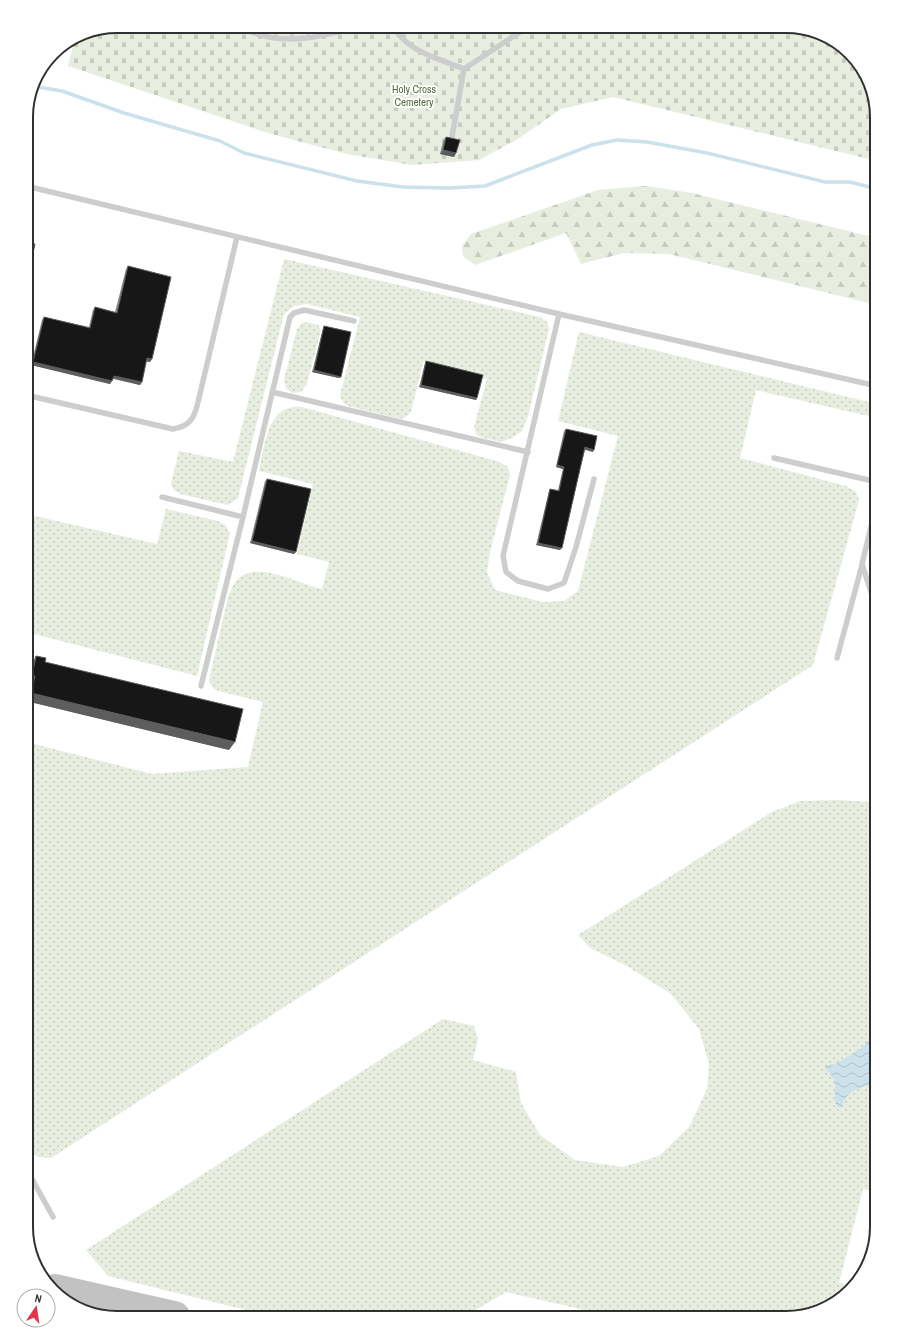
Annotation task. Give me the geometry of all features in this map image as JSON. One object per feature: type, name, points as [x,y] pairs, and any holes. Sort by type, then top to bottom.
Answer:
[{"type":"lane","points":[[259,33],[267,36],[292,39],[322,36],[332,33]]},
{"type":"lane","points":[[396,33],[412,48],[464,69]]},
{"type":"lane","points":[[452,137],[464,69],[518,33]]},
{"type":"lane","points":[[33,188],[559,314],[870,384]]},
{"type":"lane","points":[[33,397],[173,429],[183,428],[190,422],[198,404],[237,237]]},
{"type":"lane","points":[[201,686],[243,517],[288,323],[294,313],[304,310],[354,321]]},
{"type":"lane","points":[[559,314],[503,556],[506,572],[518,581],[548,589],[564,583],[576,547],[594,479]]},
{"type":"lane","points":[[272,392],[528,452]]},
{"type":"lane","points":[[774,458],[870,480]]},
{"type":"lane","points":[[162,498],[243,517]]},
{"type":"lane","points":[[836,658],[870,531]]},
{"type":"lane","points":[[862,564],[870,589]]},
{"type":"lane","points":[[33,1181],[53,1217]]},
{"type":"green space","name":"Holy Cross Cemetery","points":[[117,33],[792,33],[813,37],[833,47],[853,66],[859,75],[864,85],[869,106],[870,159],[613,97],[561,109],[518,139],[479,160],[412,165],[347,154],[271,134],[68,66],[73,45],[90,37]]},
{"type":"green space","points":[[646,186],[692,193],[870,236],[870,303],[669,254],[624,253],[581,264],[566,233],[475,265],[463,256],[462,246],[471,234],[598,190]]},
{"type":"green space","points":[[284,259],[540,317],[547,322],[549,329],[528,416],[522,431],[512,438],[501,442],[480,437],[476,434],[474,427],[487,379],[423,362],[411,412],[407,416],[401,419],[348,406],[343,402],[340,395],[360,317],[307,304],[294,306],[284,314],[238,498],[228,505],[180,494],[174,490],[171,484],[179,451],[233,462]]},
{"type":"green space","points":[[305,322],[318,325],[321,330],[307,384],[301,392],[292,393],[286,388],[284,379],[297,329]]},
{"type":"green space","points":[[579,332],[870,402],[870,416],[756,390],[740,458],[846,486],[856,492],[859,500],[813,665],[51,1158],[38,1157],[33,1154],[33,744],[152,774],[248,767],[263,702],[219,691],[213,688],[209,680],[229,593],[237,581],[246,574],[258,572],[271,573],[322,589],[329,562],[297,554],[313,484],[259,471],[266,438],[270,428],[281,412],[290,408],[302,407],[500,462],[508,467],[510,475],[490,552],[487,572],[495,590],[543,602],[564,601],[578,591],[618,436],[558,421]]},
{"type":"green space","points":[[166,509],[218,521],[225,525],[230,533],[197,676],[33,634],[33,516],[157,544]]},
{"type":"green space","points":[[837,800],[870,802],[870,1190],[863,1189],[839,1283],[847,1284],[828,1300],[808,1308],[786,1311],[589,1311],[506,1292],[474,1311],[250,1311],[108,1276],[86,1250],[443,1019],[474,1026],[478,1039],[473,1060],[516,1072],[521,1103],[540,1135],[575,1160],[623,1167],[659,1156],[690,1126],[707,1089],[709,1064],[699,1029],[671,994],[627,966],[590,948],[578,935],[772,812],[800,801]]},
{"type":"water","points":[[870,1039],[870,1085],[855,1090],[847,1097],[842,1107],[837,1107],[835,1098],[835,1082],[825,1068],[826,1066],[836,1064],[863,1047]]},
{"type":"building","points":[[446,137],[460,140],[456,153],[443,150]]},
{"type":"building","points":[[128,266],[171,277],[152,359],[147,358],[142,382],[114,376],[112,381],[33,362],[44,317],[90,328],[95,307],[117,313]]},
{"type":"building","points":[[324,326],[351,332],[341,377],[314,370]]},
{"type":"building","points":[[426,361],[483,375],[477,398],[421,385]]},
{"type":"building","points":[[566,429],[597,436],[594,450],[585,447],[562,548],[538,543],[550,489],[559,491],[564,467],[557,465]]},
{"type":"building","points":[[267,479],[311,489],[296,552],[252,541]]},
{"type":"building","points":[[36,656],[46,658],[45,662],[243,709],[235,742],[33,693],[35,676],[33,676]]},
{"type":"waterway","points":[[38,87],[62,91],[124,113],[220,141],[244,153],[357,181],[403,187],[449,188],[485,186],[592,145],[617,140],[647,142],[707,153],[825,182],[850,182],[870,187]]},
{"type":"taxiway","points":[[65,1293],[143,1311]]}]
